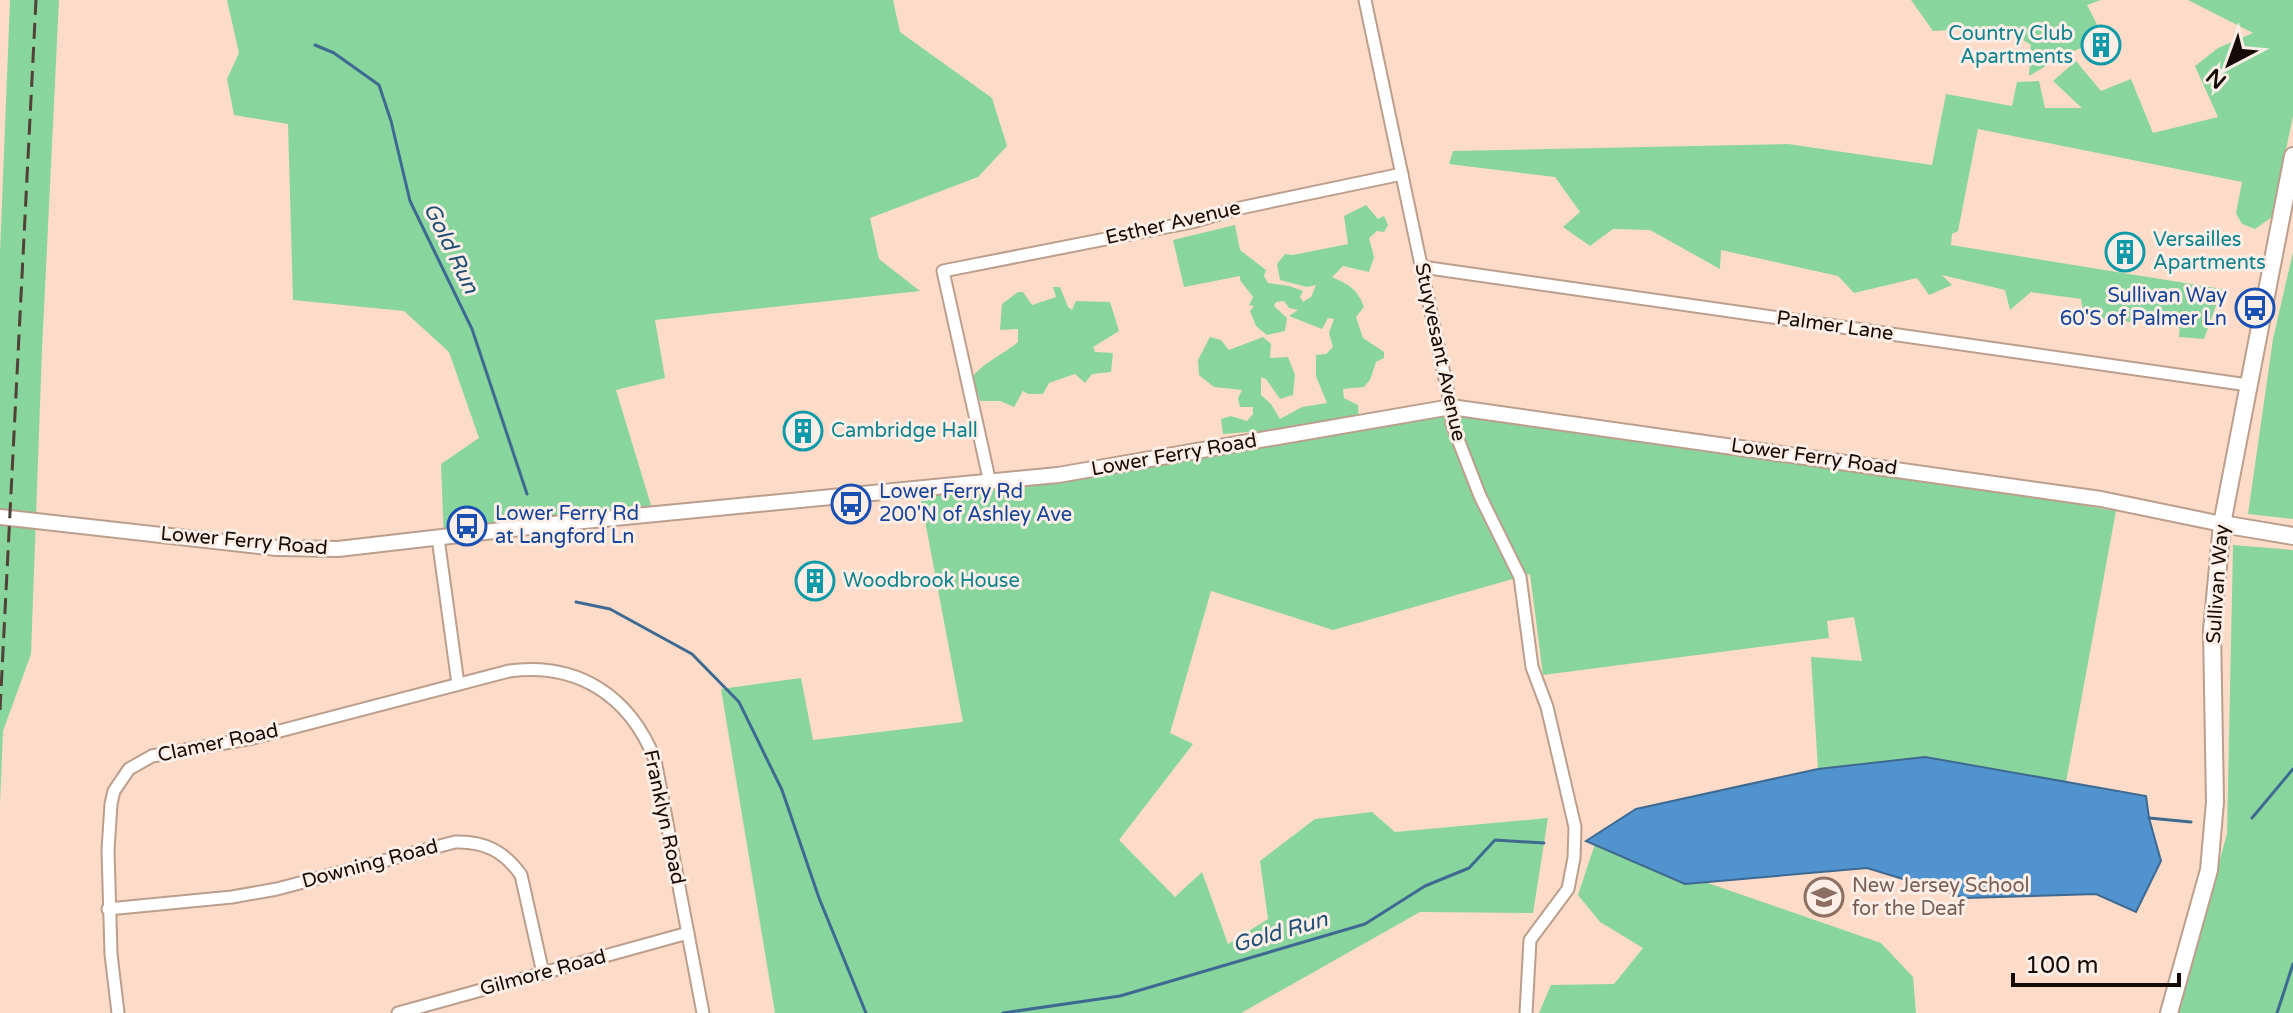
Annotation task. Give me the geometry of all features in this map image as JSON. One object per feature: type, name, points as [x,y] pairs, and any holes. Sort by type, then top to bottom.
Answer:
[{"type":"main road","name":"Sullivan Way","points":[[2169,1013],[2209,870],[2215,802],[2212,630],[2222,524],[2293,156]]},
{"type":"main road","name":"Lower Ferry Road","points":[[2222,524],[2293,536]]},
{"type":"street","name":"Stuyvesant Avenue","points":[[1365,0],[1451,407],[1452,424],[1480,496],[1520,577],[1532,667],[1547,707],[1575,827],[1574,858],[1568,889],[1530,940],[1526,1013]]},
{"type":"street","name":"Esther Avenue","points":[[990,483],[943,271],[1192,222],[1240,208],[1402,174]]},
{"type":"street","name":"Palmer Lane","points":[[1422,267],[2248,385]]},
{"type":"street","name":"Lower Ferry Road","points":[[0,517],[307,549],[373,546],[592,520],[990,483],[1117,465],[1451,407],[2072,495],[2222,524]]},
{"type":"street","points":[[438,538],[458,684]]},
{"type":"street","name":"Franklyn Road","points":[[458,684],[522,669],[557,671],[595,685],[637,724],[655,760],[703,1013]]},
{"type":"street","name":"Clamer Road","points":[[118,1013],[108,909],[111,804],[120,780],[141,761],[165,753],[253,738],[458,684]]},
{"type":"street","name":"Downing Road","points":[[108,909],[187,903],[262,892],[468,841],[495,849],[521,875],[543,973]]},
{"type":"street","name":"Gilmore Road","points":[[398,1013],[688,933]]},
{"type":"green space","points":[[10,0],[59,0],[31,654],[3,731],[0,804],[0,253]]},
{"type":"green space","points":[[227,0],[893,0],[900,32],[992,98],[1007,146],[978,177],[870,218],[879,259],[920,291],[655,320],[665,378],[616,390],[653,512],[444,539],[441,464],[479,438],[449,352],[404,311],[293,300],[288,124],[234,115],[227,79],[239,53]]},
{"type":"green space","points":[[1911,0],[2101,0],[2087,5],[2104,38],[2060,57],[2029,76],[2031,45],[2003,27],[1933,31]]},
{"type":"green space","points":[[2188,0],[2293,0],[2293,116],[2272,217],[2255,229],[2242,224],[2236,213],[2242,182],[1978,129],[1958,231],[1952,234],[1951,245],[2222,289],[2204,339],[2179,337],[2180,320],[2154,311],[2141,323],[2084,317],[2081,299],[2031,292],[2010,310],[2005,290],[1942,275],[1952,285],[1929,295],[1917,278],[1854,293],[1838,276],[1721,250],[1720,269],[1650,230],[1613,229],[1590,246],[1563,227],[1580,212],[1555,177],[1449,164],[1453,151],[1788,144],[1932,165],[1946,94],[2012,106],[2017,82],[2039,81],[2045,108],[2082,108],[2053,81],[2076,61],[2101,91],[2131,79],[2153,133],[2218,117],[2195,66],[2218,48],[2253,33]]},
{"type":"green space","points":[[1366,205],[1378,219],[1384,216],[1388,225],[1384,232],[1377,231],[1369,238],[1374,257],[1369,272],[1343,266],[1332,277],[1348,285],[1358,295],[1364,307],[1356,317],[1363,338],[1384,352],[1384,358],[1376,362],[1364,387],[1343,389],[1344,398],[1358,405],[1359,423],[1223,434],[1221,419],[1231,416],[1247,421],[1253,414],[1253,407],[1240,407],[1238,398],[1242,390],[1214,387],[1199,375],[1198,360],[1210,337],[1221,340],[1229,350],[1263,337],[1271,344],[1270,358],[1288,357],[1295,375],[1293,395],[1280,399],[1266,379],[1261,377],[1261,395],[1280,419],[1302,407],[1327,403],[1316,376],[1316,355],[1326,354],[1333,347],[1329,333],[1334,319],[1328,318],[1322,329],[1289,316],[1298,310],[1289,308],[1284,301],[1276,302],[1274,306],[1287,318],[1285,331],[1267,335],[1256,326],[1250,311],[1254,306],[1249,305],[1253,297],[1240,276],[1184,287],[1173,240],[1235,225],[1240,250],[1266,270],[1264,276],[1268,283],[1303,291],[1300,297],[1303,302],[1311,297],[1316,285],[1307,287],[1280,280],[1277,264],[1285,254],[1348,244],[1344,216]]},
{"type":"green space","points":[[2293,252],[2293,519],[2248,514],[2273,339]]},
{"type":"green space","points":[[1053,287],[1060,287],[1072,310],[1076,301],[1110,302],[1119,331],[1093,347],[1095,352],[1113,353],[1111,372],[1092,374],[1085,383],[1075,374],[1049,383],[1043,394],[1023,391],[1014,407],[1000,401],[980,401],[972,377],[1018,342],[1018,329],[1000,330],[1002,304],[1018,292],[1023,292],[1032,305],[1056,297]]},
{"type":"green space","points":[[1461,413],[1624,428],[2116,511],[2066,782],[1925,757],[1818,769],[1811,657],[1862,661],[1854,617],[1827,621],[1829,638],[1543,675],[1530,574],[1333,630],[1211,591],[1170,733],[1193,744],[1119,840],[1175,897],[1202,872],[1228,944],[1268,919],[1260,861],[1315,819],[1372,812],[1395,832],[1548,818],[1533,913],[1420,912],[1241,1013],[775,1013],[721,689],[801,678],[813,740],[963,722],[919,489]]},
{"type":"green space","points":[[2233,545],[2293,550],[2293,1013],[2177,1013],[2227,834]]},
{"type":"green space","points":[[1595,844],[1881,943],[1913,977],[1916,1013],[1539,1013],[1551,985],[1614,984],[1643,948],[1600,922],[1578,895]]},
{"type":"water","points":[[1925,757],[2146,796],[2161,861],[2136,912],[2096,894],[1965,898],[1867,868],[1685,884],[1586,841],[1636,809],[1818,769]]},
{"type":"waterway","name":"Gold Run","points":[[315,45],[334,53],[379,85],[410,201],[472,329],[527,494]]},
{"type":"waterway","name":"Gold Run","points":[[576,602],[610,609],[692,654],[739,702],[782,790],[819,898],[866,1013]]},
{"type":"waterway","points":[[2252,818],[2293,769]]},
{"type":"waterway","points":[[2149,818],[2191,822]]},
{"type":"waterway","name":"Gold Run","points":[[1003,1013],[1120,996],[1365,924],[1425,886],[1469,868],[1495,840],[1544,843]]},
{"type":"waterway","points":[[2277,1013],[2293,964]]},
{"type":"railway","points":[[0,710],[36,0]]},
{"type":"place","name":"Country Club Apartments","points":[[2101,45]]},
{"type":"place","name":"Versailles Apartments","points":[[2125,252]]},
{"type":"place","name":"Sullivan Way 60'S of Palmer Ln","points":[[2255,308]]},
{"type":"place","name":"Cambridge Hall","points":[[803,431]]},
{"type":"place","name":"Lower Ferry Rd 200'N of Ashley Ave","points":[[851,504]]},
{"type":"place","name":"Lower Ferry Rd at Langford Ln","points":[[467,526]]},
{"type":"place","name":"Woodbrook House","points":[[815,581]]},
{"type":"place","name":"New Jersey School for the Deaf","points":[[1824,897]]}]
